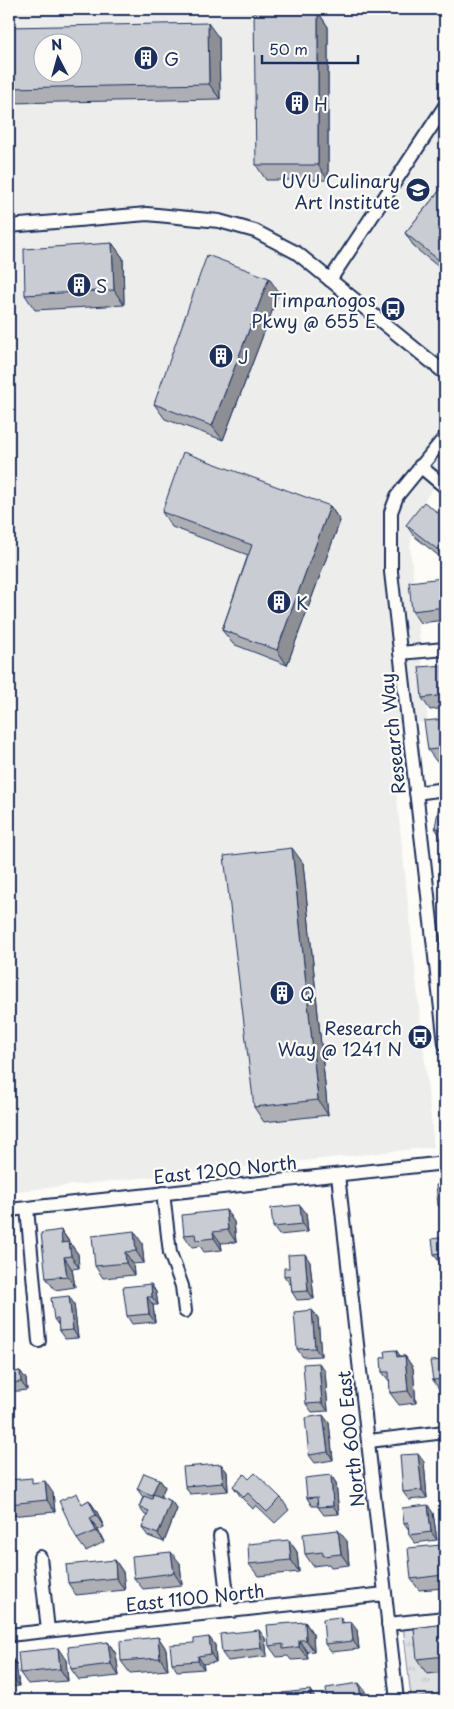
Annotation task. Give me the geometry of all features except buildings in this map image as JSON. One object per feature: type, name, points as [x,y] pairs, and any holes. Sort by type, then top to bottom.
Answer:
[{"type":"street","points":[[330,280],[445,106]]},
{"type":"street","points":[[9,226],[133,213],[166,214],[219,221],[254,231],[297,253],[445,373]]},
{"type":"street","name":"Research Way","points":[[445,437],[397,496],[391,512],[391,572],[445,1044]]},
{"type":"street","points":[[420,466],[445,486]]},
{"type":"street","points":[[400,653],[445,648]]},
{"type":"street","points":[[416,792],[445,789]]},
{"type":"street","name":"East 1200 North","points":[[9,1210],[445,1163]]},
{"type":"street","name":"North 600 East","points":[[338,1175],[397,1700]]},
{"type":"street","points":[[163,1193],[170,1253],[182,1286],[185,1310]]},
{"type":"street","points":[[27,1208],[39,1341]]},
{"type":"street","points":[[368,1441],[445,1432]]},
{"type":"street","points":[[220,1536],[229,1612]]},
{"type":"street","points":[[40,1557],[48,1630]]},
{"type":"street","name":"East 1100 North","points":[[9,1635],[385,1594]]},
{"type":"street","points":[[388,1624],[445,1618]]},
{"type":"shaded area","points":[[9,9],[445,9],[445,473],[423,502],[416,517],[410,545],[428,722],[389,724],[434,1147],[9,1192]]},
{"type":"green space","points":[[405,1616],[406,1629],[421,1627],[427,1673],[445,1672],[445,1694],[411,1698],[403,1625]]},
{"type":"place","name":"G","points":[[146,58]]},
{"type":"place","name":"H","points":[[297,103]]},
{"type":"place","name":"UVU Culinary Art Institute","points":[[418,190]]},
{"type":"place","name":"S","points":[[79,285]]},
{"type":"place","name":"Timpanogos Pkwy @ 655 E","points":[[393,309]]},
{"type":"place","name":"J","points":[[221,356]]},
{"type":"place","name":"K","points":[[279,602]]},
{"type":"place","name":"Q","points":[[282,993]]},
{"type":"place","name":"Research Way @ 1241 N","points":[[420,1037]]}]
